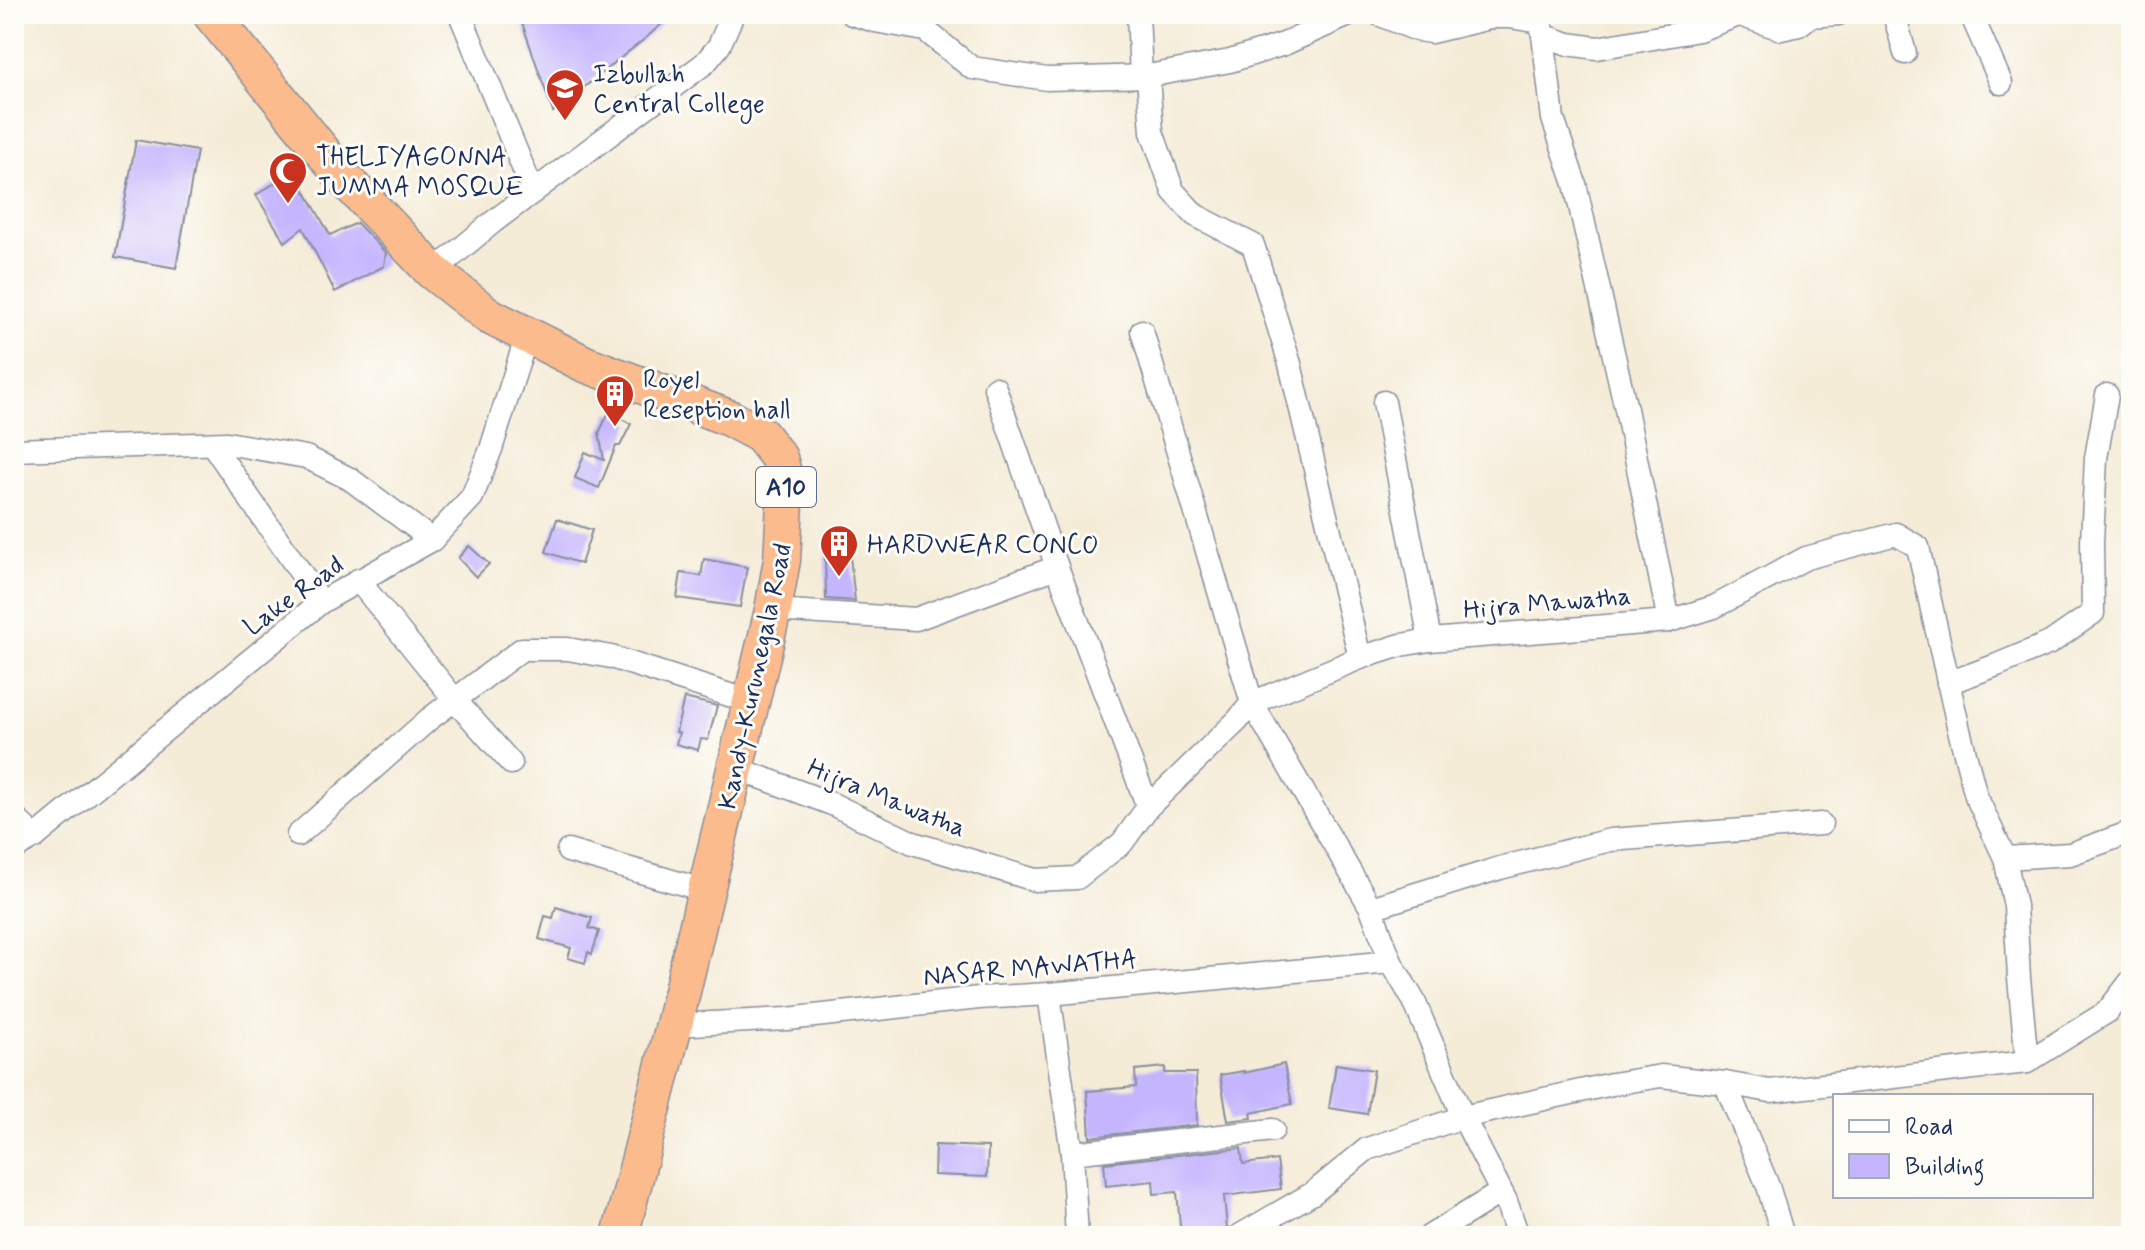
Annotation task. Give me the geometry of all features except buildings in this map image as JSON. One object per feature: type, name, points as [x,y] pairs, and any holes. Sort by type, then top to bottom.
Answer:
[{"type":"highway","name":"Kandy-Kurunegala Road","points":[[211,14],[344,178],[433,272],[489,316],[585,364],[729,418],[761,435],[779,458],[786,484],[782,560],[773,610],[707,891],[620,1236]]},
{"type":"street","points":[[460,14],[533,192]]},
{"type":"street","points":[[433,272],[533,192],[705,63],[719,46],[733,14]]},
{"type":"street","points":[[852,14],[925,30],[972,68],[1047,79],[1144,76],[1230,61],[1284,44],[1344,15]]},
{"type":"street","points":[[1138,14],[1152,132],[1173,191],[1195,215],[1253,245],[1290,364],[1360,658]]},
{"type":"street","points":[[1378,14],[1417,30],[1431,32],[1494,17],[1510,17],[1541,24],[1568,44],[1597,48],[1699,30],[1741,14],[1781,29],[1799,25],[1810,16],[1838,14]]},
{"type":"street","points":[[1894,14],[1905,53]]},
{"type":"street","points":[[1971,14],[2001,83]]},
{"type":"street","points":[[1541,24],[1553,119],[1575,184],[1626,409],[1669,621]]},
{"type":"street","points":[[1142,331],[1252,703],[1371,908],[1391,962],[1414,1001],[1518,1236]]},
{"type":"street","name":"Lake Road","points":[[14,849],[35,837],[321,602],[432,540],[472,497],[491,449],[527,335]]},
{"type":"street","points":[[995,388],[1057,567],[1148,807]]},
{"type":"street","points":[[1948,683],[2050,643],[2093,613],[2096,458],[2107,395]]},
{"type":"street","points":[[1384,402],[1430,640]]},
{"type":"street","points":[[14,450],[227,443],[306,457],[350,479],[432,540]]},
{"type":"street","points":[[212,444],[321,602]]},
{"type":"street","name":"Hijra Mawatha","points":[[736,768],[832,804],[913,843],[1035,880],[1077,878],[1122,843],[1148,807],[1252,703],[1360,658],[1401,645],[1669,621],[1714,607],[1806,558],[1896,534],[1918,547],[1976,796],[2005,858],[2015,906],[2027,1062]]},
{"type":"street","points":[[773,610],[916,619],[1057,567]]},
{"type":"street","points":[[358,580],[455,700],[511,763]]},
{"type":"street","points":[[298,835],[428,720],[522,649],[568,649],[611,657],[751,702]]},
{"type":"street","points":[[14,817],[35,837]]},
{"type":"street","points":[[1371,908],[1500,868],[1610,840],[1821,824]]},
{"type":"street","points":[[2005,858],[2070,854],[2131,832]]},
{"type":"street","points":[[568,851],[707,891]]},
{"type":"street","name":"NASAR MAWATHA","points":[[674,1025],[787,1019],[979,998],[1391,962]]},
{"type":"street","points":[[1239,1236],[1313,1193],[1367,1149],[1463,1117],[1661,1076],[1770,1091],[2027,1062],[2107,1012],[2131,981]]},
{"type":"street","points":[[1049,994],[1072,1153],[1077,1236]]},
{"type":"street","points":[[1725,1083],[1768,1186],[1783,1236]]},
{"type":"street","points":[[1072,1153],[1273,1130]]},
{"type":"street","points":[[1430,1236],[1501,1192]]},
{"type":"place","name":"Izbullah Central College","points":[[565,122]]},
{"type":"place","name":"THELIYAGONNA JUMMA MOSQUE","points":[[288,205]]},
{"type":"place","name":"Royel Reseption hall","points":[[615,428]]},
{"type":"place","name":"HARDWEAR CONCO","points":[[839,578]]}]
